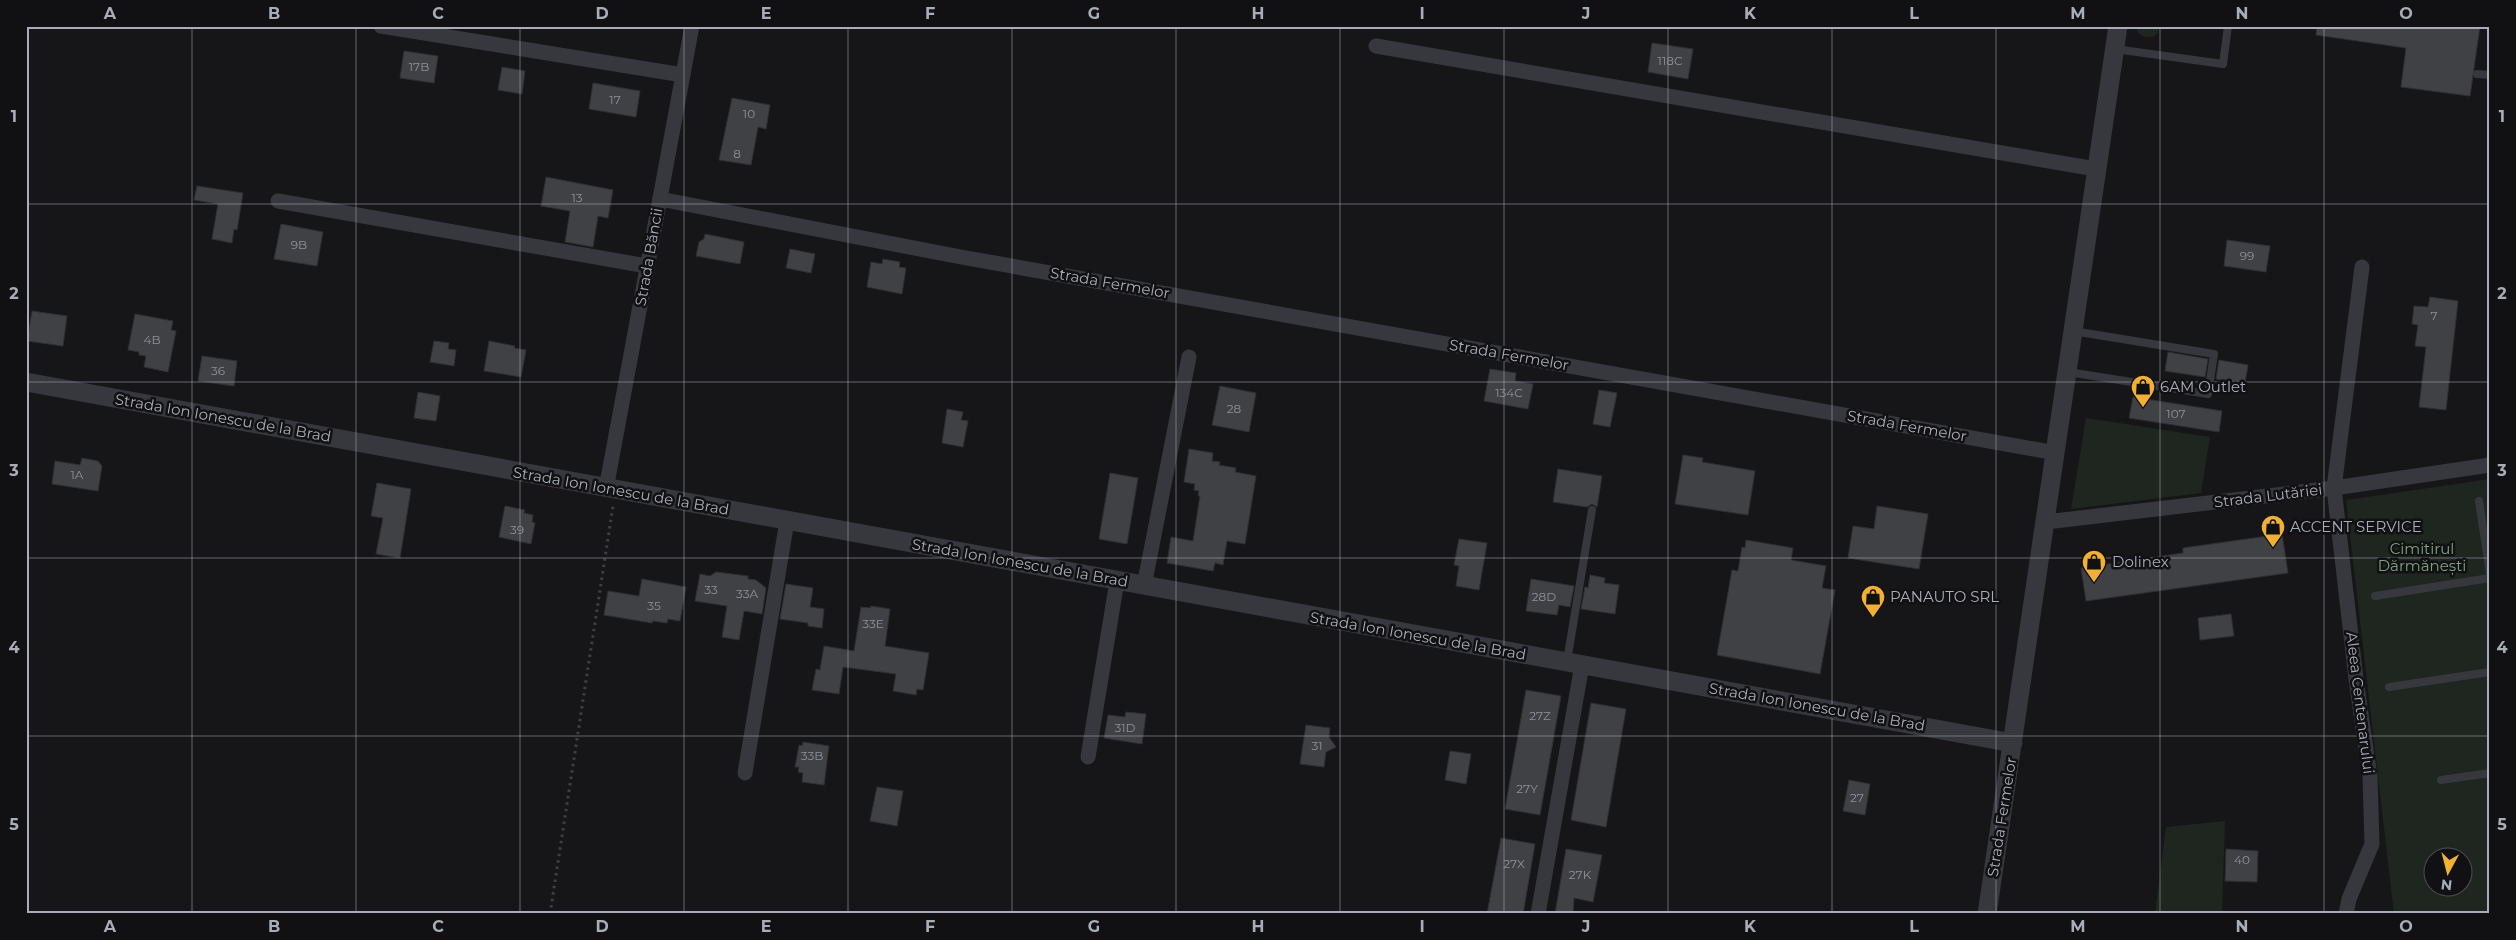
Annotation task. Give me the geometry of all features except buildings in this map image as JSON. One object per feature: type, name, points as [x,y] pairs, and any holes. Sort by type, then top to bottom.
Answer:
[{"type":"street","points":[[381,26],[683,75]]},
{"type":"street","name":"Strada Băncii","points":[[611,489],[647,266],[692,26]]},
{"type":"street","name":"Strada Fermelor","points":[[1987,914],[2118,26]]},
{"type":"street","points":[[1376,46],[2096,169]]},
{"type":"street","name":"Strada Fermelor","points":[[660,199],[961,257],[2056,453]]},
{"type":"street","points":[[278,201],[647,266]]},
{"type":"street","name":"Aleea Centenarului","points":[[2346,914],[2349,899],[2372,844],[2373,816],[2334,488],[2362,267]]},
{"type":"street","points":[[1144,586],[1189,358]]},
{"type":"street","name":"Strada Ion Ionescu de la Brad","points":[[26,382],[2013,743]]},
{"type":"street","name":"Strada Lutăriei","points":[[2046,522],[2334,488],[2490,465]]},
{"type":"street","points":[[745,773],[787,520]]},
{"type":"street","points":[[1088,757],[1117,581]]},
{"type":"street","points":[[1538,914],[1574,664]]},
{"type":"lane","points":[[2115,49],[2223,64],[2228,26]]},
{"type":"lane","points":[[2476,74],[2490,75]]},
{"type":"lane","points":[[2068,372],[2208,394],[2214,354],[2073,331]]},
{"type":"lane","points":[[2479,500],[2490,574]]},
{"type":"lane","points":[[1574,664],[1592,510]]},
{"type":"lane","points":[[2375,596],[2490,578]]},
{"type":"lane","points":[[2389,687],[2490,672]]},
{"type":"lane","points":[[2441,780],[2490,773]]},
{"type":"path","points":[[550,914],[611,489]]},
{"type":"green space","points":[[2138,26],[2159,26],[2158,33],[2153,37],[2144,37],[2137,32]]},
{"type":"green space","points":[[2086,418],[2210,437],[2201,493],[2071,509]]},
{"type":"green space","name":"Cimitirul Dărmănești","points":[[2490,479],[2490,914],[2394,914],[2346,500]]},
{"type":"green space","points":[[2225,821],[2222,914],[2155,914],[2166,827]]},
{"type":"place","name":"6AM Outlet","points":[[2143,408]]},
{"type":"place","name":"ACCENT SERVICE","points":[[2273,548]]},
{"type":"place","name":"Dolinex","points":[[2094,583]]},
{"type":"place","name":"PANAUTO SRL","points":[[1873,618]]}]
